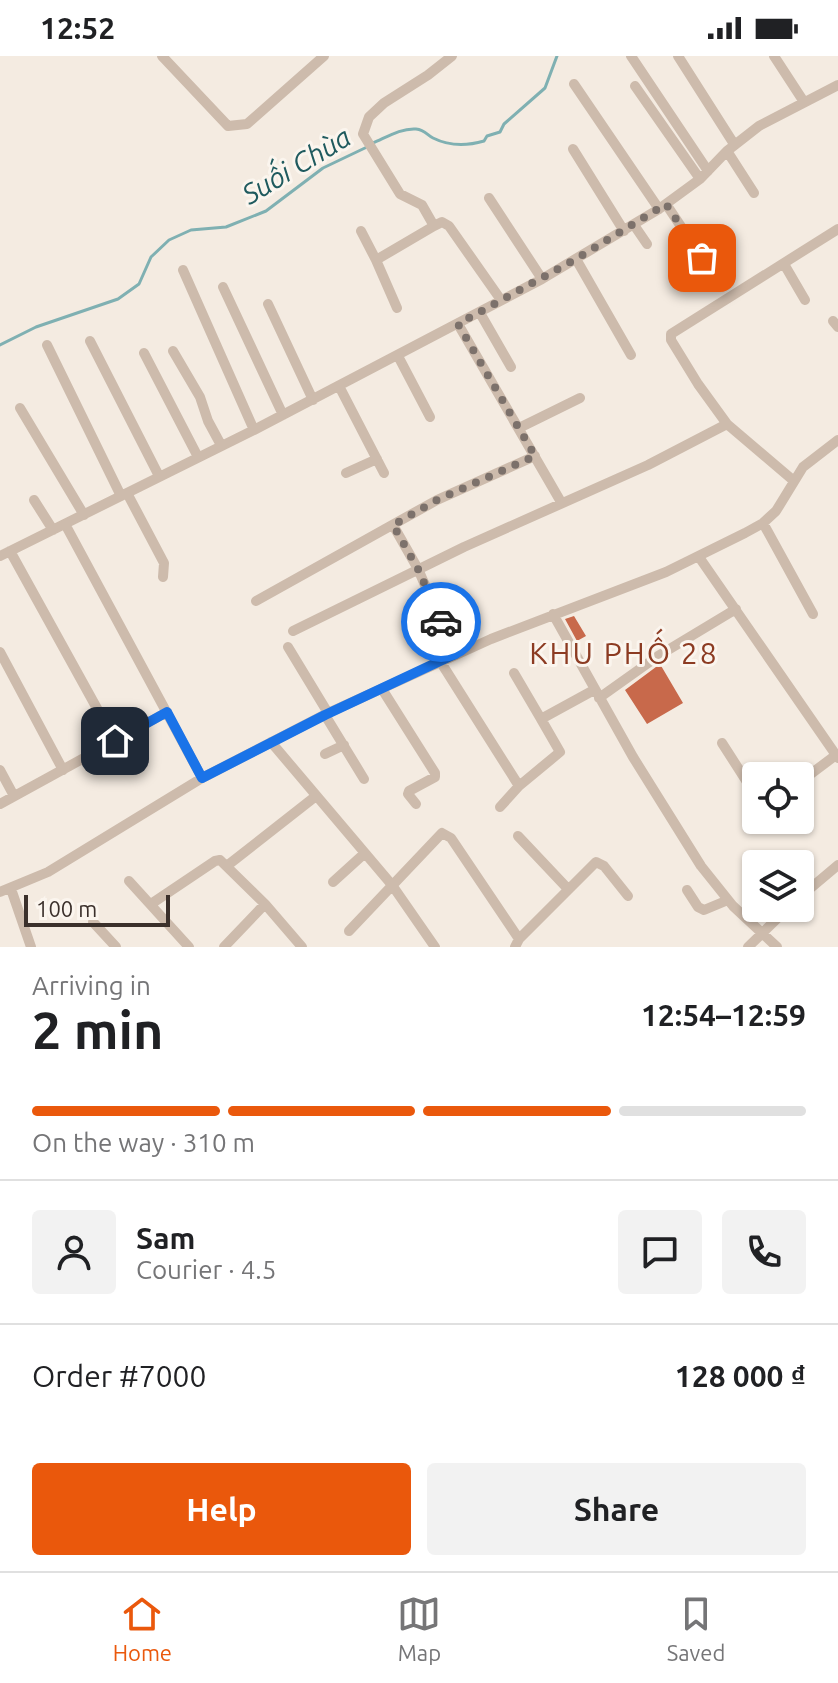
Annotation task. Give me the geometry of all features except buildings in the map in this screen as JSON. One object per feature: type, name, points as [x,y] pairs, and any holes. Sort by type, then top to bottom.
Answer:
[{"type":"street","points":[[162,56],[228,126],[238,127],[247,124],[324,56]]},
{"type":"street","points":[[434,226],[422,205],[400,194],[363,134],[369,117],[384,103],[452,56]]},
{"type":"street","points":[[631,56],[704,175]]},
{"type":"street","points":[[678,56],[754,193]]},
{"type":"street","points":[[774,56],[804,102]]},
{"type":"street","points":[[574,84],[702,258]]},
{"type":"street","points":[[115,741],[3,554],[313,400],[542,279],[662,207],[759,126],[838,85]]},
{"type":"street","points":[[635,86],[704,175]]},
{"type":"street","points":[[573,149],[629,228],[647,244]]},
{"type":"street","points":[[489,198],[542,279]]},
{"type":"street","points":[[376,260],[442,222],[449,226],[501,300]]},
{"type":"street","points":[[794,481],[727,424],[698,384],[671,340],[671,334],[838,229]]},
{"type":"street","points":[[361,231],[397,308]]},
{"type":"street","points":[[576,259],[631,355]]},
{"type":"street","points":[[784,264],[805,300]]},
{"type":"street","points":[[183,270],[254,430]]},
{"type":"street","points":[[223,287],[283,415]]},
{"type":"street","points":[[268,304],[313,400]]},
{"type":"street","points":[[480,313],[511,367]]},
{"type":"street","points":[[458,324],[561,502]]},
{"type":"street","points":[[90,341],[159,476]]},
{"type":"street","points":[[47,345],[124,494],[164,563],[163,577]]},
{"type":"street","points":[[173,351],[200,397],[221,445]]},
{"type":"street","points":[[144,353],[198,457]]},
{"type":"street","points":[[398,356],[430,417]]},
{"type":"street","points":[[339,386],[384,473]]},
{"type":"street","points":[[519,428],[580,398]]},
{"type":"street","points":[[20,408],[84,515]]},
{"type":"street","points":[[293,631],[561,502],[648,465],[727,424]]},
{"type":"street","points":[[31,947],[5,890],[48,872],[202,778],[327,714],[455,654],[699,557],[763,523],[776,511],[803,467],[838,441]]},
{"type":"street","points":[[256,601],[437,500],[535,456]]},
{"type":"street","points":[[346,473],[377,459]]},
{"type":"street","points":[[34,500],[53,530]]},
{"type":"street","points":[[763,523],[813,614]]},
{"type":"street","points":[[65,524],[202,778]]},
{"type":"street","points":[[393,525],[418,569],[455,654]]},
{"type":"street","points":[[699,557],[837,757],[814,773]]},
{"type":"street","points":[[541,719],[597,694],[736,609]]},
{"type":"street","points":[[553,614],[597,694],[701,866],[728,900],[777,947]]},
{"type":"street","points":[[288,647],[364,779]]},
{"type":"street","points":[[0,652],[63,770]]},
{"type":"street","points":[[440,661],[519,786]]},
{"type":"street","points":[[500,807],[519,786],[560,752],[514,673]]},
{"type":"street","points":[[382,689],[435,773],[435,777],[411,788],[408,794],[416,804]]},
{"type":"street","points":[[0,804],[167,712]]},
{"type":"street","points":[[271,742],[392,885],[435,947]]},
{"type":"street","points":[[722,743],[742,774]]},
{"type":"street","points":[[325,754],[344,745]]},
{"type":"street","points":[[0,770],[14,796]]},
{"type":"street","points":[[228,865],[316,796]]},
{"type":"street","points":[[349,931],[442,833],[447,834],[517,943],[590,866],[599,861],[628,896]]},
{"type":"street","points":[[518,836],[568,889]]},
{"type":"street","points":[[333,882],[365,853]]},
{"type":"street","points":[[151,904],[220,860],[265,904],[302,947]]},
{"type":"street","points":[[814,885],[838,865]]},
{"type":"street","points":[[129,881],[189,947]]},
{"type":"street","points":[[687,890],[698,907],[704,910],[728,900]]},
{"type":"street","points":[[224,947],[265,904]]},
{"type":"street","points":[[93,922],[116,947]]},
{"type":"street","points":[[748,947],[773,922]]},
{"type":"waterway","name":"Suối Chùa","points":[[373,143],[410,129],[422,130],[439,141],[452,144],[484,141],[487,136],[500,132],[504,124],[545,88],[557,56]]},
{"type":"waterway","name":"Suối Chùa","points":[[0,345],[36,327],[118,299],[139,284],[151,257],[169,240],[191,230],[226,227],[266,211],[323,168],[367,147]]},
{"type":"way so far","points":[[441,622],[418,569],[393,525],[437,500],[535,456],[458,324],[576,259],[666,204],[702,258]]},
{"type":"district","name":"KHU PHỐ 28","points":[[624,653]]},
{"type":"route","points":[[115,741],[167,712],[202,778],[325,715],[455,654],[441,622]]}]
